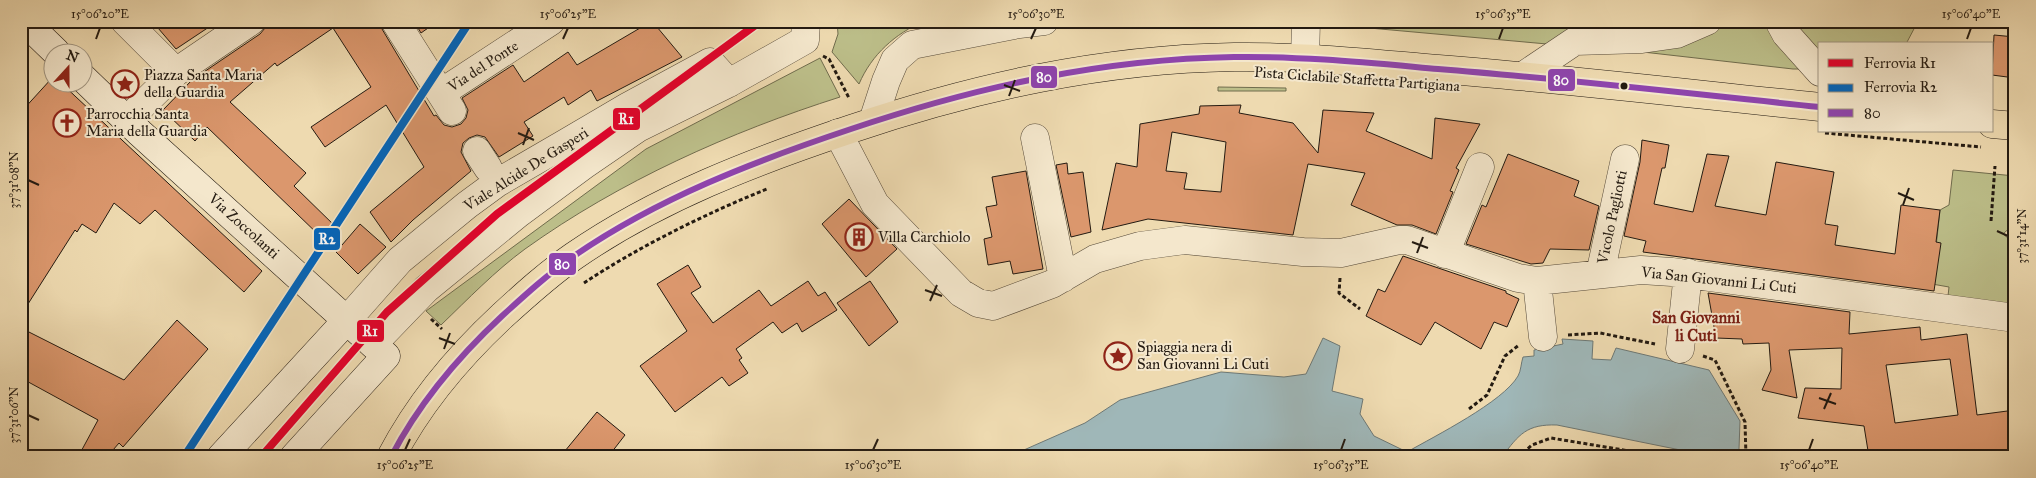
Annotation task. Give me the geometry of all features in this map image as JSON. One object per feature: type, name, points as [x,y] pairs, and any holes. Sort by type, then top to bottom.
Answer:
[{"type":"main road","points":[[391,457],[418,413],[451,368],[525,294],[574,256],[630,222],[707,183],[785,151],[873,121],[998,86],[1085,69],[1166,60],[1237,57],[1305,59],[1523,76],[1818,120]]},
{"type":"main road","points":[[1988,136],[2015,126]]},
{"type":"street","points":[[24,21],[46,42]]},
{"type":"street","points":[[125,21],[181,68]]},
{"type":"street","points":[[134,127],[181,68],[251,21]]},
{"type":"street","name":"Via del Ponte","points":[[395,21],[446,102],[551,21]]},
{"type":"street","name":"Viale Alcide De Gasperi","points":[[294,457],[380,350],[426,289],[519,214],[584,165],[638,128],[729,84],[805,40],[806,21]]},
{"type":"street","points":[[873,121],[886,81],[896,60],[912,45],[1019,24],[1044,21]]},
{"type":"street","points":[[1305,59],[1306,21]]},
{"type":"street","points":[[1523,76],[1575,41],[1642,39],[1677,34],[1707,21]]},
{"type":"street","points":[[1779,21],[1786,34],[1818,70]]},
{"type":"street","name":"Viale Alcide De Gasperi","points":[[221,457],[400,260],[466,205],[497,183],[627,107],[710,62],[729,84]]},
{"type":"street","name":"Via Zoccolanti","points":[[92,87],[380,350]]},
{"type":"street","name":"Via San Giovanni Li Cuti","points":[[838,133],[875,204],[961,293],[978,303],[993,306],[1063,278],[1095,260],[1140,246],[1185,240],[1303,252],[1341,253],[1399,240],[1407,240],[1518,278],[1536,281],[1641,270],[1688,273],[2015,318]]},
{"type":"street","points":[[1035,138],[1063,278]]},
{"type":"street","name":"Vicolo Pagliotti","points":[[1600,274],[1625,159]]},
{"type":"street","points":[[1445,254],[1480,167]]},
{"type":"street","points":[[1680,349],[1688,273]]},
{"type":"street","points":[[1536,281],[1543,337]]},
{"type":"path","points":[[820,54],[829,59],[849,98]]},
{"type":"path","points":[[1946,132],[1988,136]]},
{"type":"path","points":[[1990,221],[1995,166]]},
{"type":"path","points":[[579,287],[642,249],[737,201],[771,187]]},
{"type":"path","points":[[1341,253],[1339,293],[1360,309]]},
{"type":"path","points":[[429,318],[442,329]]},
{"type":"path","points":[[1469,409],[1487,395],[1505,356],[1526,339],[1600,333],[1680,349],[1716,360],[1745,422],[1746,457]]},
{"type":"path","points":[[1518,457],[1532,445],[1551,438],[1666,457]]},
{"type":"green space","points":[[837,21],[924,21],[903,32],[886,46],[871,63],[859,84],[832,52],[838,34]]},
{"type":"green space","points":[[1325,21],[1667,21],[1665,25],[1547,44],[1347,26]]},
{"type":"green space","points":[[1734,21],[1755,21],[1773,30],[1787,42],[1810,69],[1793,69],[1581,45],[1670,44]]},
{"type":"green space","points":[[1787,21],[1994,21],[1995,24],[1916,25],[1907,42],[1818,42],[1818,59]]},
{"type":"green space","points":[[820,58],[840,97],[758,126],[637,180],[561,224],[525,249],[503,266],[441,325],[426,311],[646,149]]},
{"type":"green space","points":[[1218,87],[1286,88],[1286,91],[1218,91]]},
{"type":"green space","points":[[1953,170],[2015,176],[2015,223],[2003,234],[2015,244],[2015,270],[2013,272],[2015,301],[2012,304],[1948,296],[1949,287],[1932,284],[1940,210],[1949,205]]},
{"type":"water","points":[[1323,338],[1340,346],[1332,391],[1363,399],[1360,414],[1374,436],[1407,452],[1450,428],[1498,397],[1518,376],[1523,357],[1534,356],[1534,350],[1563,344],[1562,339],[1593,341],[1592,359],[1611,360],[1616,348],[1709,370],[1740,421],[1739,449],[1733,457],[1715,457],[1557,425],[1547,425],[1538,426],[1525,432],[1502,457],[1008,457],[1085,423],[1120,400],[1221,372],[1284,377],[1306,374]]},
{"type":"building","points":[[152,21],[218,21],[176,49]]},
{"type":"building","points":[[266,21],[379,21],[434,116],[436,115],[444,125],[452,127],[461,124],[466,118],[468,110],[462,98],[513,65],[524,82],[568,52],[577,65],[652,21],[682,57],[597,101],[591,90],[568,105],[564,97],[524,122],[533,136],[499,157],[485,137],[477,135],[469,138],[463,143],[461,152],[471,171],[413,220],[391,242],[370,212],[424,167],[386,105],[325,147],[311,127],[371,87],[333,28],[277,66],[275,63],[230,102],[306,173],[294,186],[337,228],[324,240],[207,127],[195,141],[163,110],[192,80],[260,34],[265,28]]},
{"type":"building","points":[[414,21],[438,21],[421,33]]},
{"type":"building","points":[[1994,35],[2015,37],[2015,78],[1994,75]]},
{"type":"building","points":[[42,89],[42,92],[71,92],[262,271],[244,292],[155,210],[140,224],[114,203],[96,233],[82,224],[77,232],[75,230],[21,315],[21,112]]},
{"type":"building","points":[[1241,105],[1239,113],[1293,123],[1318,153],[1323,110],[1374,113],[1366,131],[1432,159],[1435,118],[1480,124],[1456,168],[1459,170],[1450,191],[1453,192],[1436,234],[1412,225],[1397,225],[1351,205],[1365,173],[1308,164],[1293,235],[1148,219],[1102,230],[1116,163],[1137,167],[1140,124],[1199,114],[1200,106]],"holes":[[[1172,132],[1226,142],[1221,192],[1184,189],[1187,173],[1166,171]]]},
{"type":"building","points":[[1642,140],[1669,145],[1665,168],[1662,168],[1654,204],[1693,212],[1707,154],[1729,156],[1715,206],[1766,215],[1776,162],[1834,172],[1825,224],[1838,226],[1835,245],[1895,254],[1901,205],[1940,210],[1936,242],[1941,243],[1934,291],[1643,252],[1646,241],[1624,236],[1640,162]]},
{"type":"building","points":[[1508,154],[1579,181],[1574,196],[1599,206],[1589,250],[1550,249],[1543,263],[1531,264],[1466,244],[1482,205],[1486,207]]},
{"type":"building","points":[[1067,163],[1068,174],[1083,172],[1091,232],[1071,237],[1056,165]]},
{"type":"building","points":[[1026,171],[1043,269],[1013,274],[1010,261],[988,265],[984,239],[992,237],[986,207],[997,205],[992,177]]},
{"type":"building","name":"Villa Carchiolo","points":[[849,199],[897,249],[866,277],[822,224]]},
{"type":"building","points":[[360,224],[386,247],[358,274],[336,252]]},
{"type":"building","points":[[1403,256],[1506,291],[1506,293],[1519,299],[1507,327],[1494,322],[1481,349],[1435,322],[1421,345],[1366,316],[1378,289],[1385,292]]},
{"type":"building","points":[[688,265],[701,287],[691,293],[713,323],[759,290],[771,306],[808,281],[818,296],[825,292],[837,310],[802,332],[797,323],[782,333],[773,322],[736,349],[742,358],[739,360],[748,373],[729,386],[722,377],[675,412],[640,366],[687,331],[657,284]]},
{"type":"building","points":[[870,281],[898,322],[869,346],[837,303]]},
{"type":"building","points":[[1708,293],[1850,312],[1849,334],[1920,327],[1921,340],[1967,334],[1977,415],[2015,410],[2015,457],[1869,457],[1864,426],[1798,418],[1805,388],[1841,389],[1842,348],[1789,350],[1797,398],[1762,390],[1771,370],[1769,343],[1743,344],[1742,339],[1716,338]],"holes":[[[1950,359],[1958,415],[1895,423],[1886,365]]]},
{"type":"building","points":[[177,320],[208,349],[123,447],[119,443],[107,457],[78,457],[98,420],[21,378],[21,328],[124,380]]},
{"type":"building","points":[[597,412],[625,435],[608,457],[560,457]]},
{"type":"rail line","name":"R2","points":[[184,457],[470,21]]},
{"type":"rail line","name":"R1","points":[[261,457],[387,312],[497,214],[761,21]]},
{"type":"transit line","name":"80","points":[[391,457],[427,399],[470,348],[502,316],[546,277],[606,235],[673,199],[779,154],[898,114],[992,88],[1040,78],[1136,63],[1185,59],[1260,57],[1336,60],[1486,73],[1818,107]]},
{"type":"place","name":"Piazza Santa Maria della Guardia","points":[[125,84]]},
{"type":"place","name":"Parrocchia Santa Maria della Guardia","points":[[67,123]]},
{"type":"place","name":"Villa Carchiolo","points":[[859,237]]},
{"type":"place","name":"Spiaggia nera di San Giovanni Li Cuti","points":[[1118,356]]},
{"type":"district","name":"San Giovanni li Cuti","points":[[1696,326]]}]
